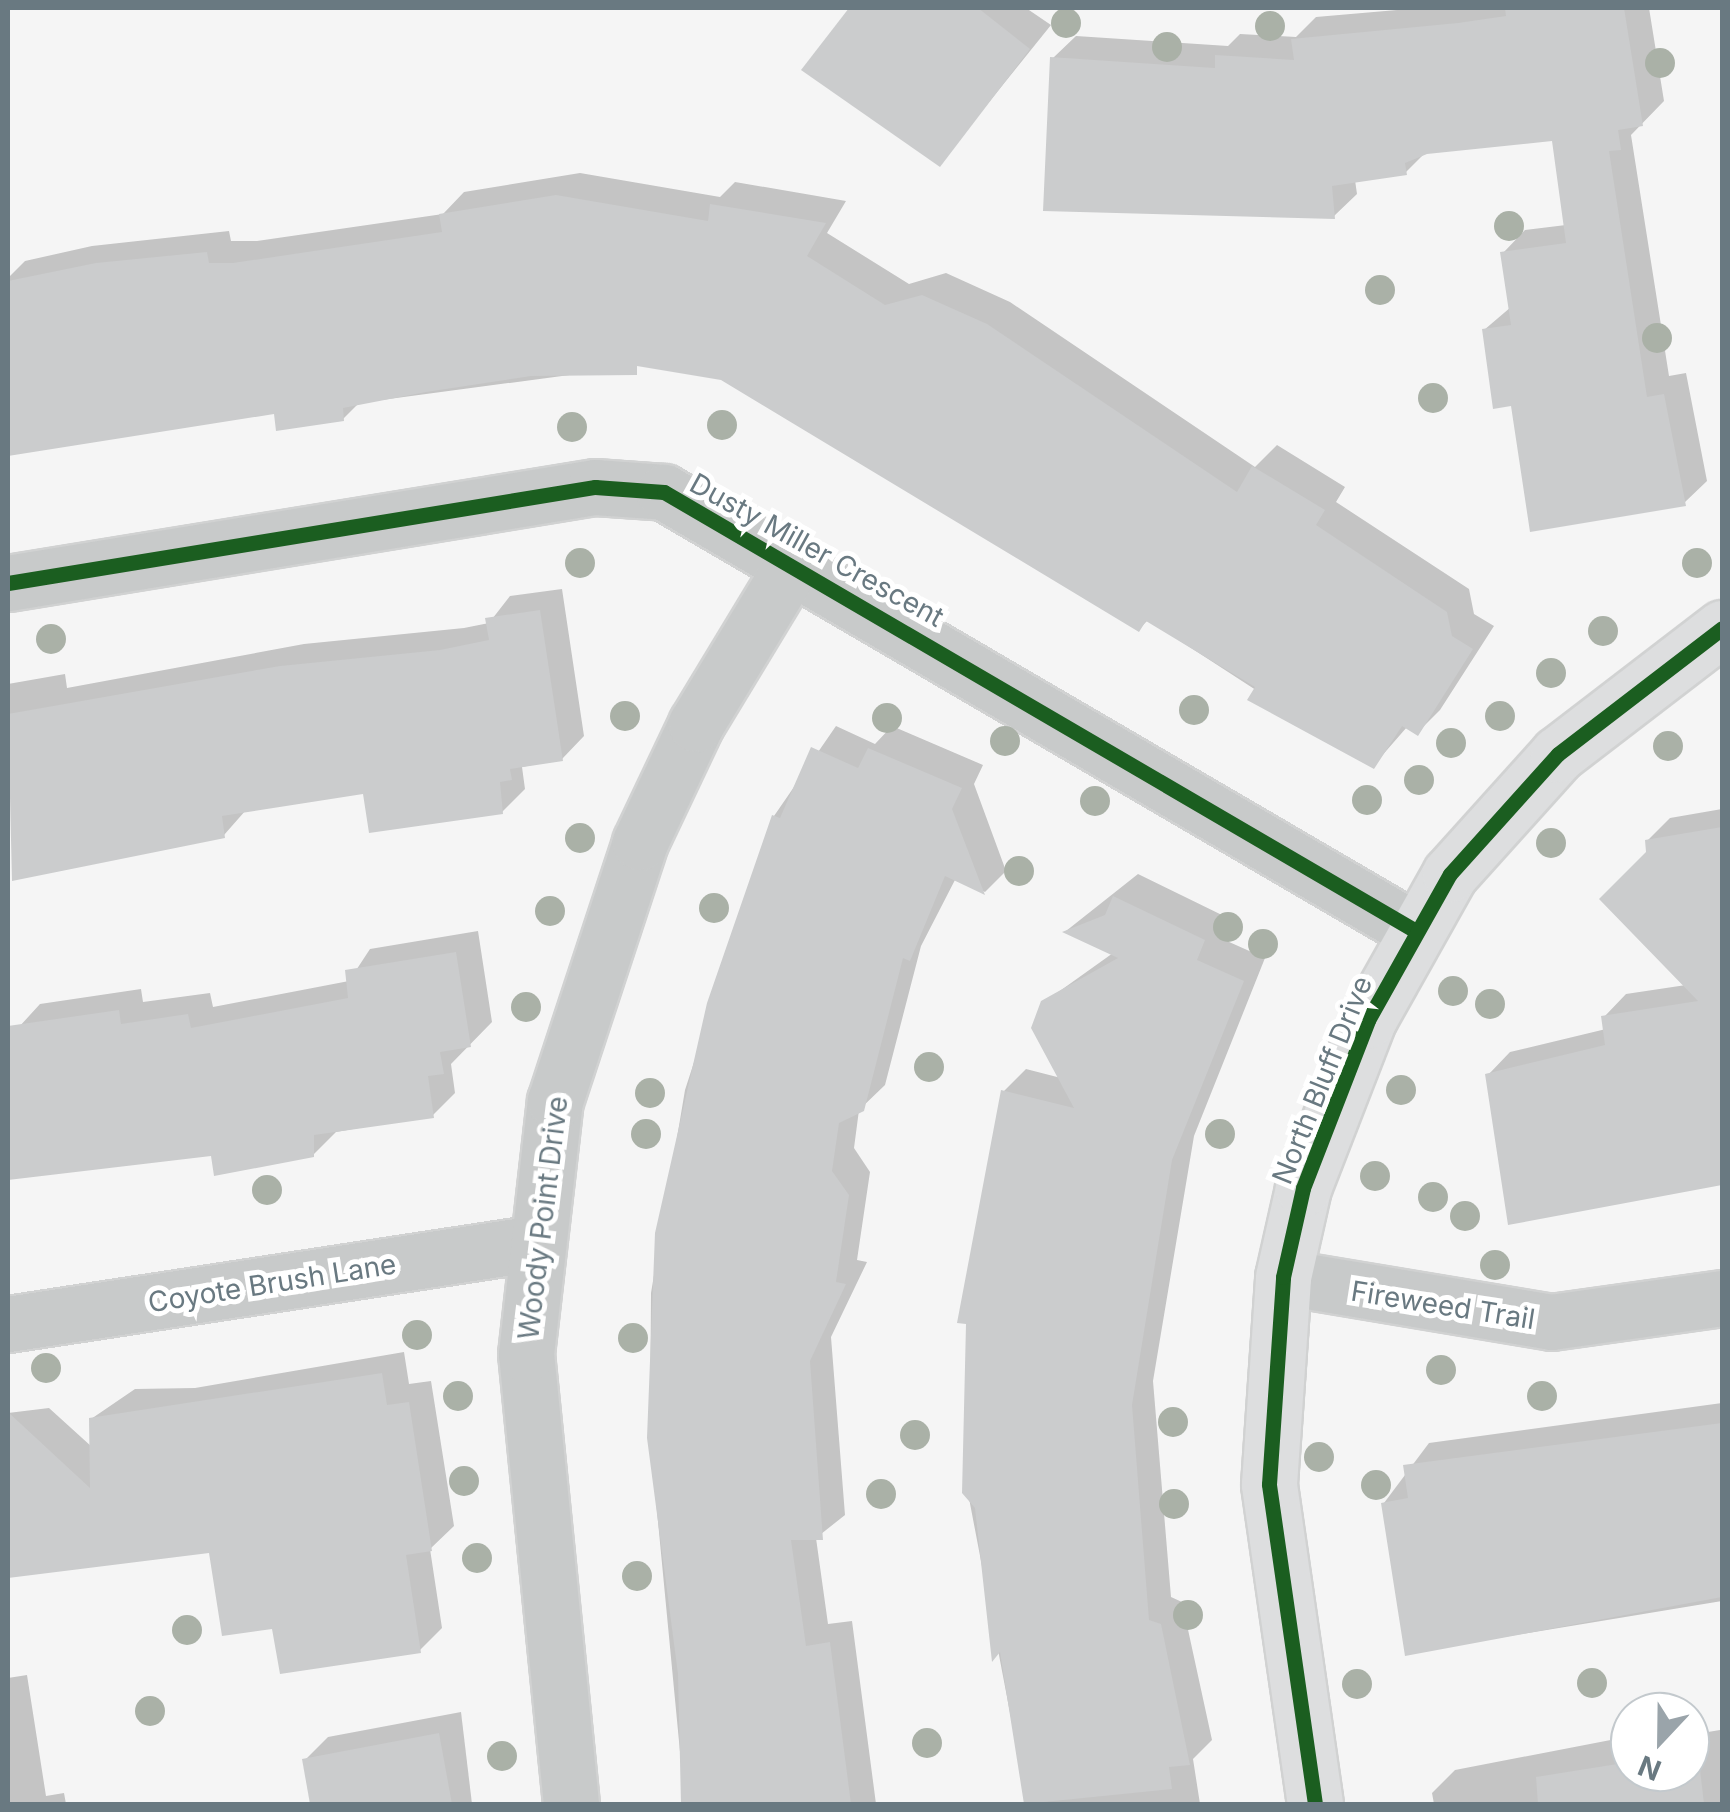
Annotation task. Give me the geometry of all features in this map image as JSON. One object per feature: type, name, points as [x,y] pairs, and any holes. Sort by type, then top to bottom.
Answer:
[{"type":"street","name":"Dusty Miller Crescent","points":[[8,583],[635,486],[794,562],[1414,930]]},
{"type":"street","name":"Woody Point Drive","points":[[572,1804],[526,1354],[555,1101],[640,842],[696,724],[794,562]]},
{"type":"street","name":"North Bluff Drive","points":[[1315,1804],[1269,1484],[1283,1277],[1334,1104],[1414,930],[1493,820],[1558,754],[1722,628]]},
{"type":"street","name":"Coyote Brush Lane","points":[[8,1324],[536,1243]]},
{"type":"street","name":"Fireweed Trail","points":[[1283,1277],[1551,1322],[1722,1298]]},
{"type":"building","points":[[849,8],[978,8],[1030,49],[940,167],[801,70]]},
{"type":"building","points":[[1505,8],[1624,8],[1643,126],[1618,130],[1621,150],[1609,151],[1647,397],[1664,394],[1686,506],[1530,532],[1511,406],[1493,409],[1482,329],[1511,325],[1500,252],[1566,243],[1552,141],[1427,154],[1405,163],[1407,175],[1332,186],[1335,219],[1043,211],[1050,57],[1215,68],[1215,55],[1294,60],[1291,39],[1458,23],[1506,16]]},
{"type":"building","points":[[556,195],[708,221],[710,204],[826,223],[807,256],[885,305],[922,295],[987,324],[1237,492],[1252,466],[1325,510],[1316,525],[1447,612],[1452,636],[1473,649],[1418,736],[1402,726],[1374,769],[1247,700],[1255,687],[1146,621],[1139,632],[721,380],[637,366],[637,375],[531,376],[426,392],[343,408],[344,421],[276,431],[274,414],[8,456],[8,281],[96,263],[207,252],[209,263],[233,263],[442,232],[439,214]]},
{"type":"building","points":[[540,610],[563,761],[510,769],[512,780],[500,782],[503,814],[369,833],[363,794],[222,816],[225,838],[12,881],[8,714],[280,666],[440,650],[489,640],[485,618]]},
{"type":"building","points":[[811,747],[858,768],[868,748],[962,788],[952,809],[985,895],[945,876],[910,961],[903,958],[864,1111],[839,1123],[832,1171],[849,1195],[836,1282],[846,1284],[810,1361],[823,1540],[791,1540],[806,1646],[830,1642],[851,1804],[681,1804],[678,1674],[647,1438],[655,1233],[707,1003],[772,815],[780,818]]},
{"type":"building","points":[[1722,827],[1722,1185],[1508,1225],[1485,1074],[1605,1045],[1601,1016],[1698,1001],[1599,899],[1646,852],[1645,840]]},
{"type":"building","points":[[1113,896],[1205,940],[1197,960],[1244,981],[1172,1160],[1132,1405],[1149,1620],[1161,1624],[1190,1765],[1169,1767],[1172,1789],[1024,1804],[1000,1652],[992,1662],[975,1508],[962,1493],[966,1324],[957,1323],[1001,1090],[1074,1108],[1031,1028],[1041,1001],[1118,958],[1062,932],[1105,915]]},
{"type":"building","points":[[456,952],[471,1047],[440,1052],[444,1074],[428,1076],[434,1118],[314,1135],[314,1157],[214,1176],[211,1156],[8,1180],[8,1026],[119,1010],[121,1024],[188,1014],[191,1028],[348,998],[345,970]]},
{"type":"building","points":[[382,1373],[387,1405],[409,1402],[432,1551],[406,1555],[421,1653],[280,1674],[272,1629],[222,1636],[209,1553],[8,1578],[8,1412],[90,1488],[89,1418]]},
{"type":"building","points":[[1722,1423],[1722,1597],[1405,1656],[1381,1503],[1408,1498],[1403,1465]]},
{"type":"building","points":[[439,1733],[452,1804],[310,1804],[302,1759]]},
{"type":"building","points":[[1610,1765],[1610,1792],[1703,1792],[1704,1804],[1538,1804],[1536,1777]]},
{"type":"cycle path","points":[[8,583],[595,487],[664,492],[1414,930]]},
{"type":"cycle path","points":[[1315,1804],[1269,1484],[1283,1277],[1303,1188],[1368,1020],[1450,874],[1558,754],[1722,628]]}]
